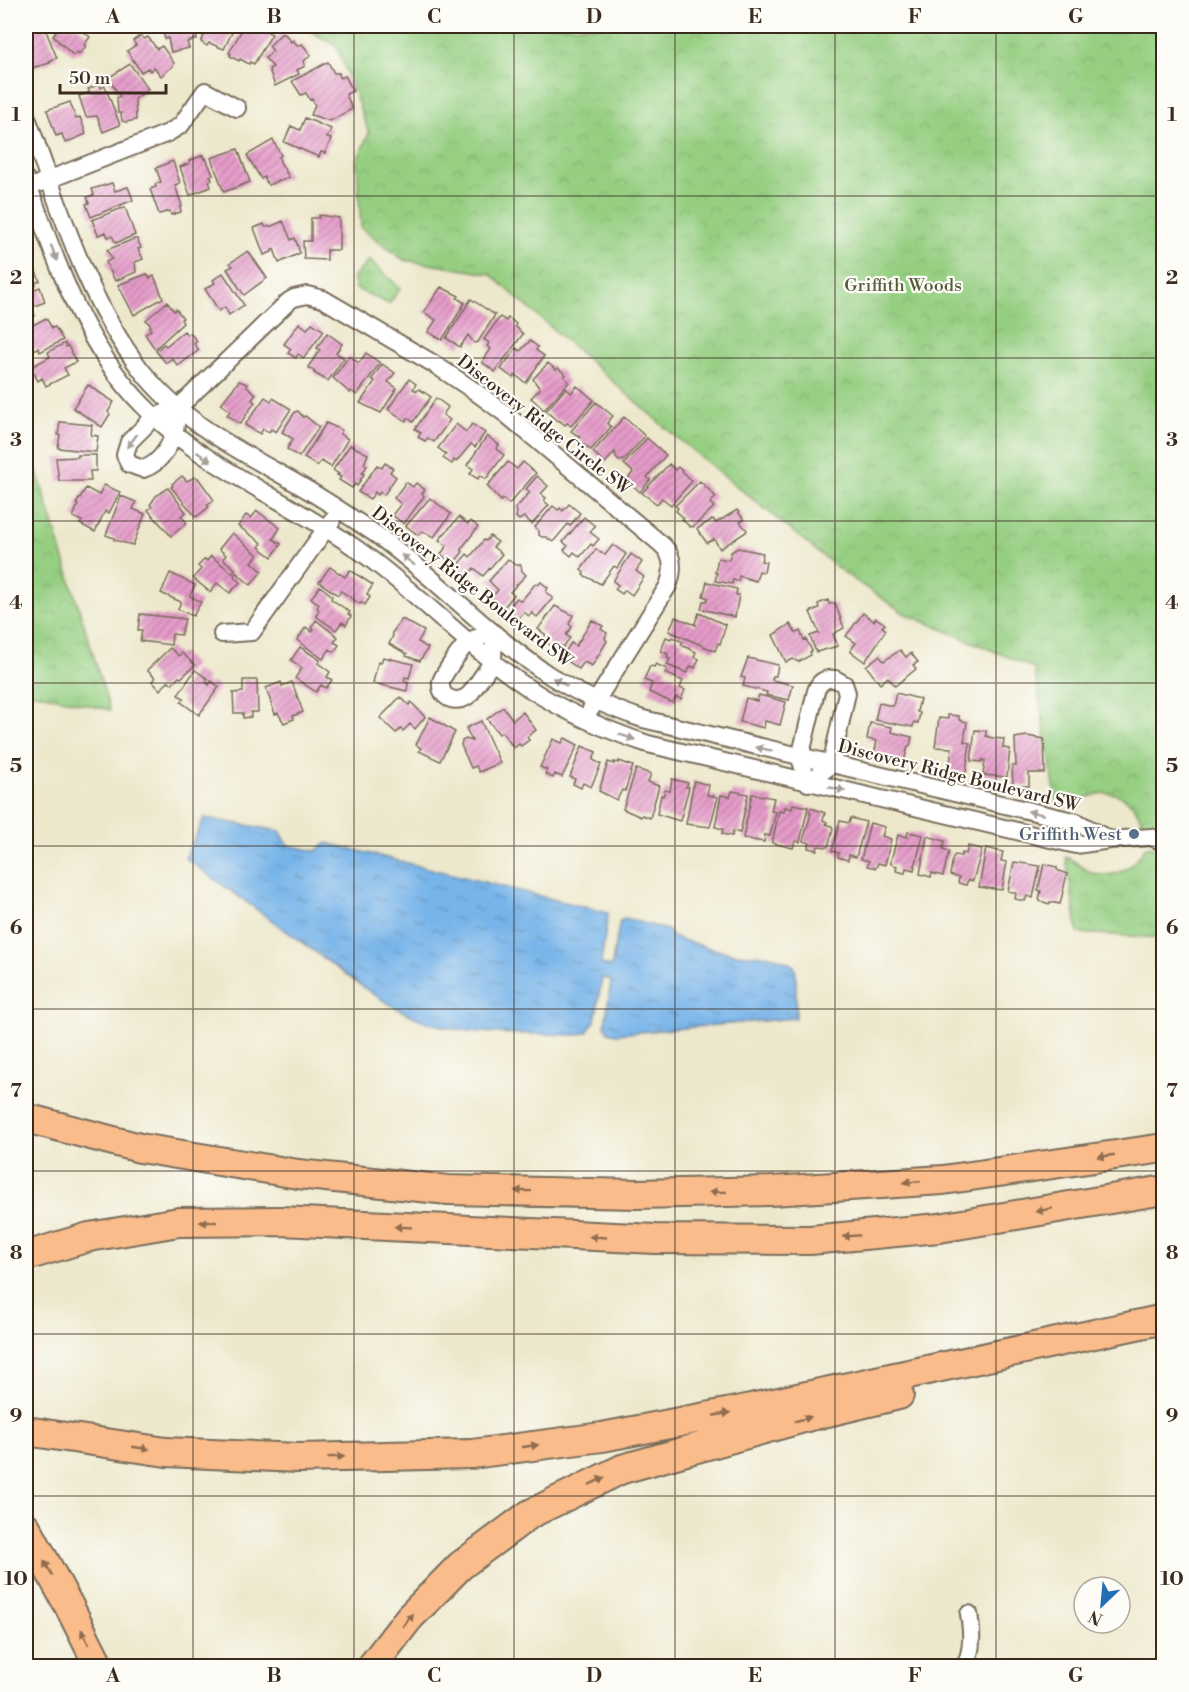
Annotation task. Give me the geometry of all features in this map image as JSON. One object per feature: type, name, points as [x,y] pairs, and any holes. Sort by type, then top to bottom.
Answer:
[{"type":"highway","points":[[26,1118],[140,1148],[298,1174],[448,1190],[637,1194],[783,1190],[943,1180],[1164,1148]]},
{"type":"highway","points":[[26,1256],[89,1237],[179,1222],[281,1221],[656,1239],[810,1240],[939,1228],[1164,1190]]},
{"type":"highway","points":[[26,1431],[166,1452],[299,1458],[472,1454],[602,1437],[737,1411],[1164,1319]]},
{"type":"highway","points":[[372,1666],[409,1618],[460,1566],[530,1514],[622,1469],[807,1418],[1164,1332]]},
{"type":"highway","points":[[26,1527],[99,1666]]},
{"type":"street","points":[[237,108],[205,91],[181,124],[168,133],[50,179],[27,183],[68,289],[85,326],[109,365],[154,417],[174,435],[220,467],[327,528],[361,551],[529,689],[584,720],[648,744],[1076,845],[1151,837],[1164,843]]},
{"type":"street","name":"Discovery Ridge Boulevard SW","points":[[26,115],[89,283],[103,312],[142,371],[178,408],[208,432],[340,510],[379,537],[494,633],[550,676],[596,700],[643,719],[1077,822],[1110,840]]},
{"type":"street","name":"Discovery Ridge Circle SW","points":[[178,408],[289,301],[307,295],[323,299],[397,340],[473,390],[661,543],[670,556],[673,565],[668,586],[584,720]]},
{"type":"street","points":[[178,408],[174,435],[168,447],[148,467],[138,468],[129,464],[125,455],[126,446],[154,417],[178,408]]},
{"type":"street","points":[[222,634],[252,632],[340,510]]},
{"type":"street","points":[[494,633],[493,661],[467,698],[458,701],[448,698],[442,690],[442,680],[469,641],[494,633]]},
{"type":"street","points":[[835,679],[844,684],[848,693],[831,765],[808,783],[800,758],[818,687],[825,680],[835,679]]},
{"type":"street","points":[[965,1666],[971,1651],[972,1639],[969,1614]]},
{"type":"green space","name":"Griffith Woods","points":[[301,26],[1157,26],[1163,30],[1163,837],[1144,827],[1132,805],[1126,799],[1112,793],[1057,804],[1034,668],[904,613],[844,573],[676,437],[490,274],[404,260],[361,228],[357,161],[369,133],[337,46]]},
{"type":"green space","points":[[369,260],[400,288],[389,304],[355,288],[354,277]]},
{"type":"green space","points":[[26,435],[110,710],[26,691]]},
{"type":"green space","points":[[1150,846],[1163,852],[1163,938],[1078,933],[1066,857],[1092,873],[1112,874],[1131,865],[1144,848]]},
{"type":"water","points":[[204,818],[280,831],[288,845],[316,851],[327,843],[608,913],[601,964],[611,967],[620,921],[625,918],[668,930],[672,937],[712,949],[779,958],[794,966],[796,1018],[617,1034],[608,1032],[605,1026],[611,980],[602,978],[595,1021],[587,1032],[578,1035],[476,1032],[427,1022],[377,996],[185,858]]},
{"type":"building","points":[[27,26],[44,26],[57,58],[49,61],[50,63],[31,68],[26,55],[26,35],[30,33]]},
{"type":"building","points":[[59,26],[77,26],[90,37],[84,45],[86,47],[79,54],[77,52],[73,55],[53,36]]},
{"type":"building","points":[[162,26],[194,26],[197,39],[187,42],[189,48],[171,52]]},
{"type":"building","points":[[204,26],[235,26],[224,49],[209,43],[207,46],[201,42],[204,36],[200,34]]},
{"type":"building","points":[[251,26],[257,26],[272,34],[254,64],[240,59],[239,61],[229,53],[243,28],[248,31]]},
{"type":"building","points":[[282,33],[298,46],[302,44],[311,55],[304,61],[305,66],[297,70],[299,74],[275,86],[269,69],[273,67],[265,58],[273,51],[269,46]]},
{"type":"building","points":[[141,35],[144,39],[148,37],[157,49],[162,46],[174,63],[161,76],[154,67],[150,71],[148,68],[141,72],[127,51],[136,45],[133,41]]},
{"type":"building","points":[[328,62],[334,73],[339,73],[340,78],[345,76],[353,91],[346,94],[352,109],[330,121],[311,115],[315,105],[312,99],[310,100],[306,93],[301,95],[292,81]]},
{"type":"building","points":[[130,64],[148,89],[135,99],[136,120],[126,122],[122,121],[121,113],[118,113],[117,98],[120,96],[108,78]]},
{"type":"building","points":[[100,84],[101,88],[105,86],[120,125],[103,132],[97,116],[86,117],[79,96],[90,92],[88,89]]},
{"type":"building","points":[[70,102],[76,119],[80,117],[86,134],[65,143],[62,134],[56,136],[47,110]]},
{"type":"building","points":[[305,118],[331,129],[327,138],[331,139],[325,153],[321,152],[319,157],[284,142],[291,126],[300,130]]},
{"type":"building","points":[[273,140],[281,155],[280,162],[289,177],[268,185],[264,177],[261,179],[247,155]]},
{"type":"building","points":[[238,149],[250,182],[224,192],[211,158]]},
{"type":"building","points":[[203,155],[213,175],[210,176],[212,180],[209,181],[211,187],[190,195],[180,167]]},
{"type":"building","points":[[173,161],[180,183],[175,185],[182,206],[180,207],[181,212],[171,215],[170,211],[159,214],[150,189],[161,182],[156,168]]},
{"type":"building","points":[[112,183],[115,191],[128,187],[133,200],[91,217],[86,204],[89,203],[87,197],[94,195],[92,189]]},
{"type":"building","points":[[125,207],[135,235],[116,243],[112,236],[108,237],[106,232],[98,235],[92,220]]},
{"type":"building","points":[[319,215],[339,218],[339,250],[327,250],[327,260],[304,259],[303,241],[311,241],[311,218],[319,218]]},
{"type":"building","points":[[283,221],[291,240],[295,238],[300,253],[279,263],[274,249],[264,255],[254,228],[264,224],[265,227],[272,226]]},
{"type":"building","points":[[137,239],[141,248],[138,249],[143,259],[135,262],[136,272],[115,281],[106,262],[112,259],[107,250]]},
{"type":"building","points":[[248,251],[267,278],[244,295],[227,269],[233,266],[230,263]]},
{"type":"building","points":[[34,267],[40,281],[26,289],[26,270]]},
{"type":"building","points":[[223,273],[244,305],[229,315],[225,307],[219,311],[205,289],[215,283],[213,280]]},
{"type":"building","points":[[147,274],[150,278],[154,276],[163,298],[134,315],[118,285]]},
{"type":"building","points":[[40,287],[45,302],[32,307],[35,316],[26,319],[26,293]]},
{"type":"building","points":[[441,287],[459,296],[457,298],[465,303],[442,340],[428,332],[436,320],[424,312]]},
{"type":"building","points":[[471,299],[495,315],[478,342],[474,343],[468,335],[460,347],[446,338]]},
{"type":"building","points":[[167,302],[183,318],[181,319],[183,323],[155,349],[145,334],[151,330],[146,320]]},
{"type":"building","points":[[500,317],[506,321],[510,319],[523,334],[495,372],[482,362],[491,349],[487,346],[489,343],[484,339]]},
{"type":"building","points":[[46,318],[63,340],[40,352],[38,348],[28,352],[26,329]]},
{"type":"building","points":[[299,323],[307,329],[312,323],[324,331],[304,358],[298,354],[296,358],[288,353],[291,349],[284,344]]},
{"type":"building","points":[[184,331],[187,335],[190,333],[197,341],[194,344],[199,350],[178,366],[172,358],[166,363],[156,351]]},
{"type":"building","points":[[327,333],[342,344],[336,353],[344,358],[328,381],[308,367],[320,350],[317,348]]},
{"type":"building","points":[[530,341],[544,356],[526,383],[515,375],[513,378],[501,369],[516,348],[520,351]]},
{"type":"building","points":[[65,343],[76,362],[64,368],[68,375],[46,386],[42,378],[38,381],[31,367],[50,357],[48,352]]},
{"type":"building","points":[[366,353],[380,363],[357,395],[351,391],[350,393],[333,378],[349,356],[359,363]]},
{"type":"building","points":[[548,363],[566,375],[564,377],[569,382],[544,410],[531,398],[540,389],[533,379]]},
{"type":"building","points":[[382,364],[395,373],[388,382],[397,388],[381,413],[360,403],[375,381],[372,379]]},
{"type":"building","points":[[409,379],[416,384],[413,389],[417,391],[419,389],[431,397],[413,422],[408,418],[406,421],[388,409]]},
{"type":"building","points":[[239,381],[247,384],[247,387],[256,394],[252,400],[255,402],[240,424],[227,415],[230,411],[221,404]]},
{"type":"building","points":[[88,385],[114,402],[102,427],[73,408]]},
{"type":"building","points":[[577,386],[594,400],[571,426],[567,423],[565,425],[546,411],[566,388],[571,393]]},
{"type":"building","points":[[265,397],[271,401],[273,398],[291,409],[276,432],[263,429],[260,434],[245,425]]},
{"type":"building","points":[[436,398],[448,407],[443,415],[450,420],[434,442],[428,438],[425,441],[418,437],[421,433],[415,429]]},
{"type":"building","points":[[596,402],[613,416],[607,423],[611,427],[591,450],[578,440],[580,437],[571,431]]},
{"type":"building","points":[[298,411],[319,427],[299,457],[287,449],[293,439],[282,432]]},
{"type":"building","points":[[624,417],[645,436],[624,460],[619,461],[615,452],[605,463],[593,452]]},
{"type":"building","points":[[60,422],[92,425],[91,435],[98,436],[96,452],[58,448]]},
{"type":"building","points":[[326,423],[342,430],[340,434],[348,439],[331,467],[321,461],[317,466],[304,458]]},
{"type":"building","points":[[456,424],[466,432],[472,424],[485,433],[475,447],[471,444],[452,464],[443,458],[446,454],[438,448]]},
{"type":"building","points":[[487,436],[499,445],[496,449],[504,455],[486,479],[480,475],[478,479],[470,474],[473,469],[467,465]]},
{"type":"building","points":[[647,438],[666,455],[647,477],[650,480],[640,492],[627,480],[633,472],[624,464]]},
{"type":"building","points":[[350,445],[368,454],[364,464],[367,466],[362,473],[364,474],[357,486],[355,484],[352,488],[339,480],[341,477],[333,470]]},
{"type":"building","points":[[78,455],[96,455],[96,471],[90,471],[91,481],[59,481],[56,458],[78,457]]},
{"type":"building","points":[[508,462],[517,469],[523,462],[536,473],[509,504],[503,499],[501,501],[487,486]]},
{"type":"building","points":[[385,463],[393,468],[390,472],[396,477],[384,495],[380,492],[378,495],[375,492],[370,499],[358,492],[377,465],[382,468]]},
{"type":"building","points":[[669,464],[675,470],[678,467],[692,481],[671,505],[662,498],[657,504],[642,493]]},
{"type":"building","points":[[182,476],[187,481],[198,478],[214,500],[196,517],[171,487]]},
{"type":"building","points":[[537,476],[548,486],[541,494],[549,505],[532,524],[524,517],[519,520],[515,509],[530,492],[526,489]]},
{"type":"building","points":[[700,481],[716,497],[710,503],[714,507],[693,527],[690,527],[676,511],[678,508],[675,506]]},
{"type":"building","points":[[406,482],[413,487],[416,483],[425,490],[422,494],[424,496],[404,524],[392,515],[401,504],[394,498]]},
{"type":"building","points":[[104,485],[120,492],[109,513],[105,511],[95,532],[80,524],[82,521],[73,517],[78,505],[76,504],[86,488],[99,495]]},
{"type":"building","points":[[168,488],[186,512],[181,516],[187,523],[171,536],[148,510],[152,507],[150,505],[156,496]]},
{"type":"building","points":[[121,496],[136,502],[133,509],[145,514],[133,545],[114,540],[106,535]]},
{"type":"building","points":[[430,498],[451,514],[434,537],[422,531],[418,535],[406,526]]},
{"type":"building","points":[[569,504],[580,513],[570,526],[568,524],[553,542],[539,535],[535,527],[553,506],[563,511]]},
{"type":"building","points":[[737,510],[744,520],[740,522],[747,530],[746,532],[720,549],[714,539],[707,543],[697,529],[713,519],[716,523]]},
{"type":"building","points":[[257,511],[280,528],[273,539],[281,544],[272,557],[259,547],[262,543],[238,526],[246,515],[251,518]]},
{"type":"building","points":[[459,517],[468,524],[471,521],[478,527],[453,564],[441,554],[447,546],[439,540]]},
{"type":"building","points":[[584,517],[595,526],[590,532],[599,539],[593,546],[591,544],[580,557],[574,552],[571,556],[564,550],[568,546],[563,542]]},
{"type":"building","points":[[232,533],[258,555],[252,562],[262,571],[251,585],[223,559],[226,555],[219,549]]},
{"type":"building","points":[[490,536],[498,542],[493,547],[502,554],[483,576],[474,568],[467,577],[456,567],[467,554],[470,557]]},
{"type":"building","points":[[613,545],[626,554],[617,568],[614,566],[601,584],[583,575],[581,570],[596,549],[605,555]]},
{"type":"building","points":[[738,548],[763,553],[761,561],[766,562],[764,572],[759,571],[756,581],[739,576],[738,581],[733,580],[732,584],[715,581],[718,558],[729,560],[731,552]]},
{"type":"building","points":[[631,554],[642,562],[636,571],[644,577],[632,595],[625,590],[622,594],[615,589],[618,585],[613,581]]},
{"type":"building","points":[[211,556],[235,575],[234,577],[240,582],[230,593],[217,583],[210,592],[193,578],[201,569],[198,566]]},
{"type":"building","points":[[508,559],[515,565],[521,565],[526,575],[510,592],[514,595],[503,608],[491,598],[498,590],[489,581]]},
{"type":"building","points":[[330,567],[345,577],[350,570],[373,585],[367,594],[370,597],[365,605],[341,591],[338,595],[319,582]]},
{"type":"building","points":[[170,573],[195,585],[190,596],[201,602],[193,616],[178,609],[181,602],[161,593]]},
{"type":"building","points":[[541,582],[548,588],[546,592],[553,598],[537,617],[532,613],[529,616],[524,612],[518,619],[507,610],[517,598],[521,601],[536,583],[538,585]]},
{"type":"building","points":[[707,582],[737,589],[736,595],[739,595],[735,617],[701,609],[703,601],[707,601],[708,598],[703,596]]},
{"type":"building","points":[[320,586],[332,596],[331,599],[350,612],[348,614],[351,616],[346,625],[342,622],[336,630],[316,616],[319,604],[311,598]]},
{"type":"building","points":[[828,600],[829,604],[835,603],[844,628],[833,634],[838,646],[816,652],[810,636],[819,633],[810,612],[819,608],[818,604]]},
{"type":"building","points":[[555,606],[573,615],[569,624],[572,627],[566,635],[570,638],[563,647],[560,645],[556,649],[543,640],[546,635],[538,629]]},
{"type":"building","points":[[699,613],[726,625],[720,644],[718,643],[715,651],[669,631],[675,617],[696,625]]},
{"type":"building","points":[[863,613],[874,621],[876,618],[885,624],[882,627],[886,630],[865,662],[850,651],[856,643],[846,636]]},
{"type":"building","points":[[140,614],[185,619],[181,635],[172,634],[171,645],[140,641],[142,630],[138,630]]},
{"type":"building","points":[[402,619],[424,631],[418,642],[428,648],[420,661],[406,656],[407,654],[389,644],[392,633]]},
{"type":"building","points":[[316,620],[338,637],[334,642],[339,645],[334,652],[330,649],[323,659],[297,640],[306,627],[312,632],[314,630],[311,628]]},
{"type":"building","points":[[592,620],[603,626],[601,629],[607,633],[605,638],[607,641],[592,666],[584,662],[579,669],[562,657],[571,643],[576,646]]},
{"type":"building","points":[[790,624],[796,633],[800,631],[812,651],[811,655],[798,662],[793,659],[786,662],[773,635]]},
{"type":"building","points":[[666,637],[683,642],[681,645],[696,652],[694,657],[699,659],[695,668],[691,666],[687,673],[667,665],[670,659],[667,658],[668,654],[661,651]]},
{"type":"building","points":[[300,647],[320,660],[318,663],[330,672],[327,677],[332,680],[326,688],[321,685],[316,692],[295,678],[302,668],[291,660]]},
{"type":"building","points":[[170,648],[179,656],[182,653],[195,665],[181,678],[179,677],[172,684],[169,681],[160,690],[152,681],[155,678],[147,670]]},
{"type":"building","points":[[900,650],[906,657],[911,653],[918,662],[913,665],[916,669],[895,686],[888,677],[880,684],[866,666],[879,656],[884,661]]},
{"type":"building","points":[[383,657],[413,664],[409,678],[405,677],[404,681],[408,682],[407,691],[373,683],[378,662],[381,663]]},
{"type":"building","points":[[748,658],[778,665],[776,676],[773,676],[772,680],[793,685],[789,700],[766,695],[767,692],[743,686],[745,678],[741,677]]},
{"type":"building","points":[[656,664],[667,669],[665,673],[683,681],[680,688],[685,690],[681,699],[676,697],[673,703],[649,692],[652,683],[644,680],[650,666],[654,667]]},
{"type":"building","points":[[195,670],[208,679],[206,682],[209,685],[211,681],[219,687],[199,715],[181,702],[184,698],[178,695]]},
{"type":"building","points":[[243,680],[257,680],[258,712],[251,712],[251,717],[243,718],[243,713],[234,713],[233,693],[243,692]]},
{"type":"building","points":[[281,682],[282,686],[292,682],[303,712],[284,723],[278,713],[275,714],[266,688]]},
{"type":"building","points":[[896,693],[920,699],[917,712],[920,713],[918,723],[914,722],[913,727],[875,720],[879,703],[893,706]]},
{"type":"building","points":[[759,695],[786,702],[780,725],[765,721],[764,728],[740,722],[746,698],[757,701]]},
{"type":"building","points":[[400,697],[409,705],[411,702],[425,717],[415,729],[410,724],[403,731],[401,729],[396,733],[380,718]]},
{"type":"building","points":[[503,707],[513,720],[523,712],[536,730],[521,746],[519,744],[514,748],[502,732],[499,734],[487,719]]},
{"type":"building","points":[[948,715],[959,716],[959,720],[967,722],[964,742],[970,743],[966,773],[949,771],[952,748],[935,747],[939,718],[948,719]]},
{"type":"building","points":[[430,717],[455,732],[440,761],[419,751],[421,748],[416,745]]},
{"type":"building","points":[[481,721],[500,763],[479,772],[476,766],[471,768],[461,745],[466,739],[472,741],[466,728]]},
{"type":"building","points":[[870,723],[892,727],[891,732],[912,737],[904,762],[874,755],[877,741],[867,739]]},
{"type":"building","points":[[975,730],[986,731],[986,736],[992,738],[1004,739],[1003,748],[1010,749],[1007,777],[983,775],[985,760],[971,761]]},
{"type":"building","points":[[1027,736],[1044,739],[1045,773],[1029,773],[1029,786],[1013,786],[1012,766],[1016,766],[1015,738]]},
{"type":"building","points":[[565,738],[578,745],[562,777],[555,774],[553,778],[545,774],[547,770],[540,767],[553,739],[562,743]]},
{"type":"building","points":[[582,746],[596,752],[593,760],[601,764],[591,787],[583,783],[581,788],[573,784],[575,779],[570,777]]},
{"type":"building","points":[[619,761],[633,766],[625,791],[622,790],[617,800],[599,791],[608,762],[614,764]]},
{"type":"building","points":[[636,769],[651,774],[648,782],[659,786],[650,818],[642,815],[641,817],[623,809]]},
{"type":"building","points":[[672,779],[688,783],[686,787],[689,787],[680,821],[657,814],[661,795],[663,796],[665,790],[670,791]]},
{"type":"building","points":[[694,781],[709,785],[707,795],[718,797],[710,827],[686,824]]},
{"type":"building","points":[[732,791],[748,794],[740,833],[733,831],[732,836],[722,834],[723,829],[715,827],[721,795],[730,797]]},
{"type":"building","points":[[752,794],[774,798],[771,811],[776,812],[770,836],[765,835],[764,842],[743,838]]},
{"type":"building","points":[[793,804],[808,807],[800,842],[795,841],[793,848],[772,843],[779,811],[784,812],[785,807],[792,809]]},
{"type":"building","points":[[811,808],[825,813],[823,820],[832,826],[828,847],[818,846],[817,850],[808,848],[810,843],[803,841]]},
{"type":"building","points":[[851,818],[866,822],[856,857],[849,855],[848,860],[838,857],[839,853],[832,851],[840,821],[849,823]]},
{"type":"building","points":[[870,823],[885,827],[882,836],[891,839],[885,865],[878,863],[876,868],[867,866],[869,861],[861,859]]},
{"type":"building","points":[[908,832],[923,835],[914,870],[906,868],[905,873],[896,871],[897,866],[891,864],[891,860],[898,835],[907,837]]},
{"type":"building","points":[[927,836],[945,841],[943,849],[949,851],[943,876],[932,873],[931,877],[920,874]]},
{"type":"building","points":[[968,846],[982,849],[973,881],[968,880],[966,885],[958,883],[959,878],[950,875],[953,857],[961,856],[962,853],[966,854]]},
{"type":"building","points":[[986,848],[1003,852],[1001,861],[1007,862],[1002,890],[979,887]]},
{"type":"building","points":[[1014,862],[1040,866],[1033,898],[1027,896],[1025,901],[1015,899],[1016,893],[1008,891]]},
{"type":"building","points":[[1044,864],[1057,867],[1057,870],[1067,874],[1060,904],[1050,902],[1050,904],[1039,899],[1041,891],[1038,890]]},
{"type":"place","name":"Griffith West","points":[[1134,834]]}]
